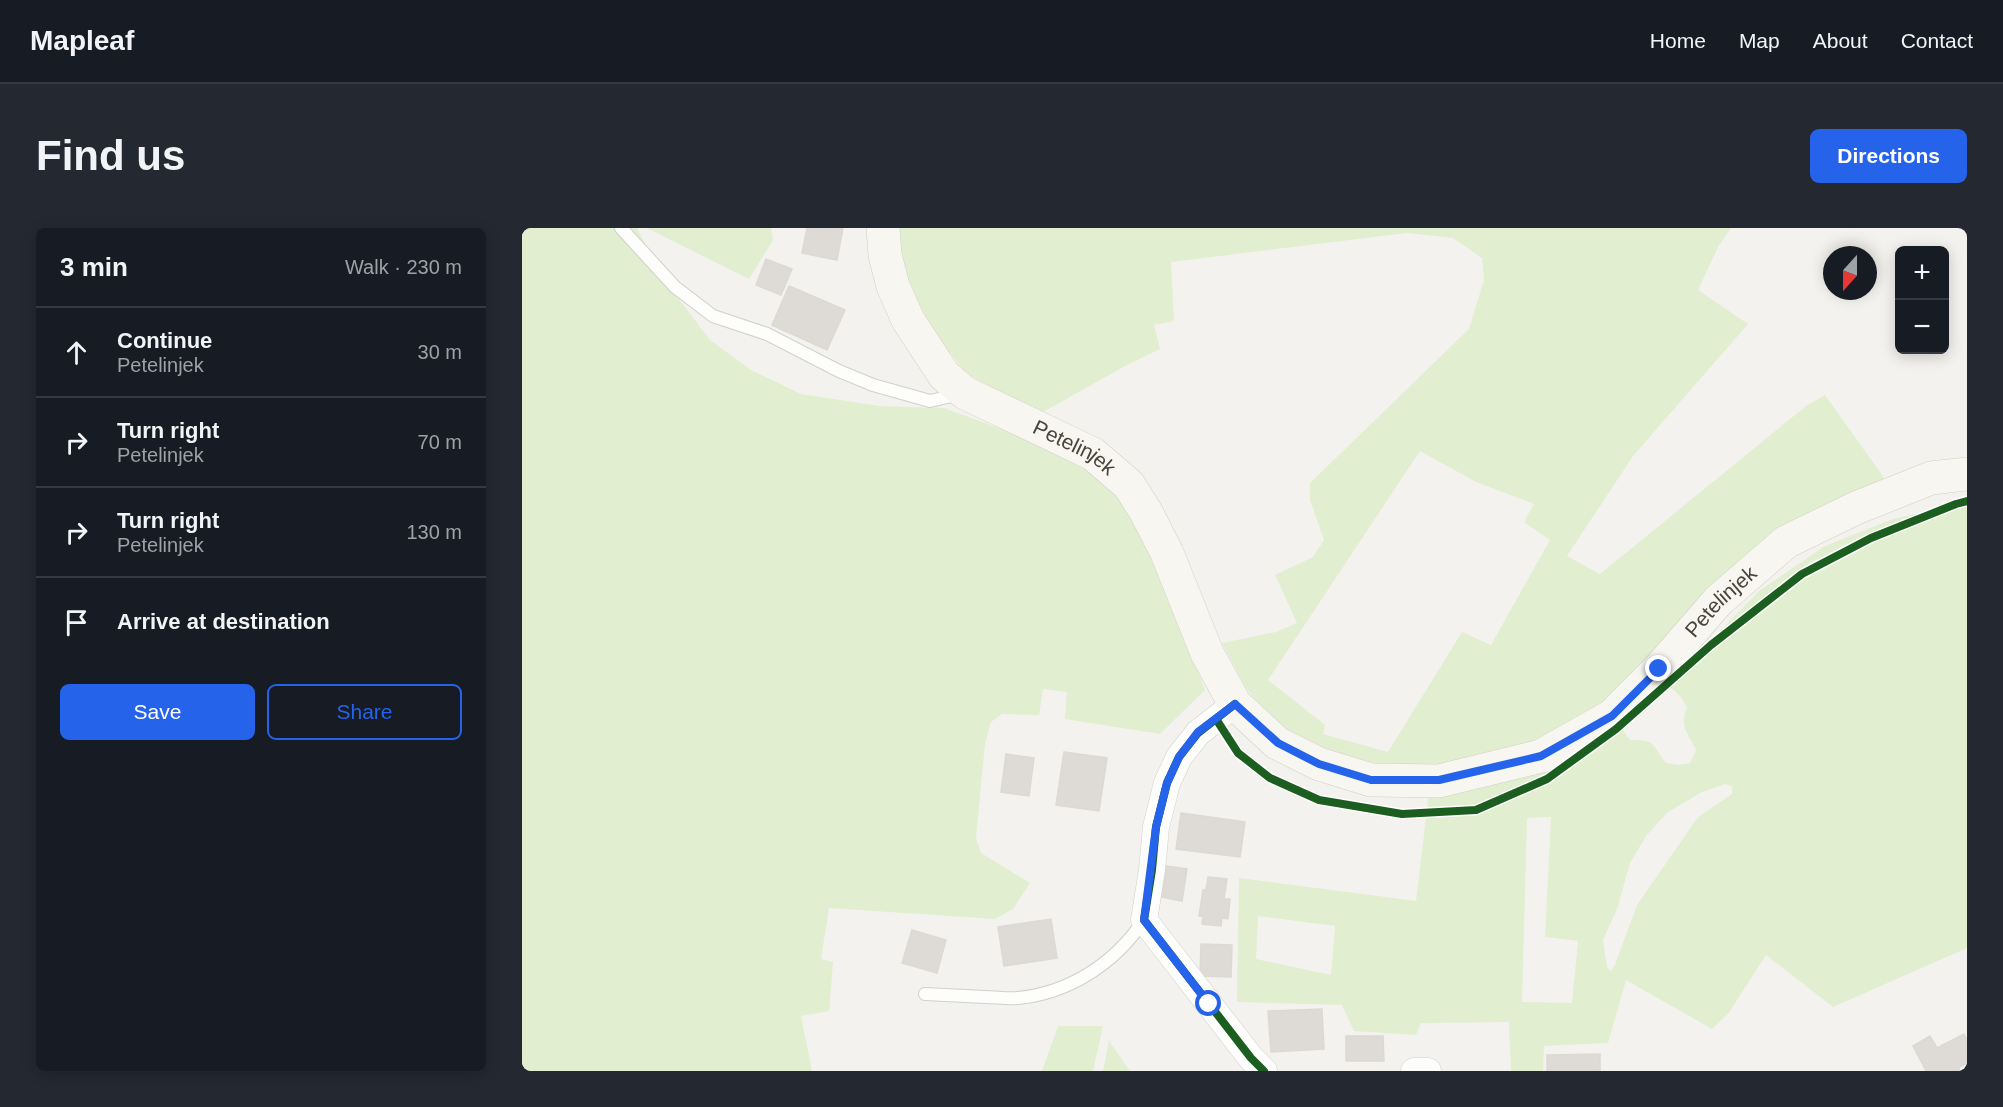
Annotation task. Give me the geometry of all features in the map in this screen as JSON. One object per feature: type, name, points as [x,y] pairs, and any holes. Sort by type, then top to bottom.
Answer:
[{"type":"main road","name":"Petelinjek","points":[[884,228],[885,255],[893,286],[908,320],[944,375],[965,393],[1093,454],[1129,485],[1167,553],[1207,653],[1235,704],[1278,743],[1319,764],[1371,780],[1439,780],[1541,756],[1612,716],[1659,669],[1718,601],[1786,542],[1856,508],[1931,478],[1967,474]]},
{"type":"street","points":[[1235,704],[1198,732],[1179,757],[1167,783],[1156,827],[1144,920],[1251,1058],[1264,1071]]},
{"type":"street","points":[[1414,1071],[1428,1071]]},
{"type":"lane","points":[[621,228],[675,287],[713,316],[766,334],[839,371],[873,385],[930,401],[965,393]]},
{"type":"lane","points":[[925,994],[1017,998],[1047,993],[1077,981],[1102,965],[1132,937],[1144,920]]},
{"type":"green space","points":[[522,228],[637,228],[662,277],[710,340],[751,370],[801,394],[879,406],[944,408],[1043,444],[1082,465],[1113,489],[1131,512],[1180,623],[1205,690],[1160,734],[1065,719],[1067,692],[1043,689],[1039,715],[1002,714],[991,722],[985,744],[976,838],[981,853],[1030,883],[1013,909],[995,919],[829,908],[821,959],[833,962],[829,1011],[801,1016],[812,1071],[522,1071]]},
{"type":"green space","points":[[647,228],[771,228],[773,240],[749,279]]},
{"type":"green space","points":[[899,228],[1731,228],[1719,245],[1698,290],[1748,324],[1633,456],[1567,556],[1600,574],[1806,406],[1825,395],[1892,489],[1843,508],[1564,737],[1439,767],[1386,764],[1343,758],[1287,731],[1246,688],[1222,643],[1276,632],[1297,623],[1275,575],[1313,557],[1324,540],[1310,500],[1310,483],[1469,329],[1484,280],[1482,258],[1453,238],[1407,233],[1171,262],[1174,321],[1154,325],[1160,349],[1043,412],[993,389],[975,378],[958,362],[922,310],[909,279]],"holes":[[[1420,451],[1476,482],[1534,504],[1524,522],[1550,540],[1491,645],[1462,632],[1388,752],[1323,734],[1325,725],[1268,680]]]},
{"type":"green space","points":[[1967,502],[1967,948],[1833,1007],[1766,955],[1728,1014],[1712,1029],[1626,980],[1608,1043],[1544,1046],[1543,1071],[1511,1071],[1509,1022],[1421,1023],[1416,1035],[1354,1031],[1342,1005],[1237,1002],[1239,878],[1416,901],[1429,793],[1480,786],[1531,775],[1579,757],[1601,745],[1622,729],[1630,740],[1652,744],[1666,763],[1678,765],[1690,763],[1696,750],[1684,725],[1687,707],[1680,696],[1668,685],[1759,591],[1825,546],[1893,519]],"holes":[[[1725,784],[1732,786],[1732,794],[1698,817],[1637,905],[1611,971],[1607,967],[1603,940],[1617,909],[1630,863],[1646,836],[1668,812],[1702,792]],[[1551,817],[1545,937],[1578,941],[1572,1003],[1522,1002],[1527,818]],[[1258,916],[1335,926],[1331,975],[1256,959]]]},
{"type":"green space","points":[[1058,1026],[1103,1026],[1093,1071],[1042,1071]]},
{"type":"green space","points":[[1109,1041],[1130,1071],[1103,1071]]},
{"type":"building","points":[[807,228],[843,228],[837,260],[802,253]]},
{"type":"building","points":[[766,259],[792,269],[781,295],[756,285]]},
{"type":"building","points":[[789,286],[845,310],[827,350],[772,325]]},
{"type":"building","points":[[1064,752],[1107,758],[1099,811],[1056,805]]},
{"type":"building","points":[[1006,754],[1034,758],[1029,796],[1001,792]]},
{"type":"building","points":[[1181,813],[1245,822],[1240,857],[1176,849]]},
{"type":"building","points":[[1166,866],[1187,869],[1182,901],[1161,897]]},
{"type":"building","points":[[1208,877],[1227,879],[1224,899],[1230,899],[1228,919],[1222,918],[1221,926],[1202,924],[1203,916],[1199,916],[1203,890],[1206,890]]},
{"type":"building","points":[[1051,919],[1057,958],[1004,966],[998,927]]},
{"type":"building","points":[[912,930],[946,940],[937,973],[902,963]]},
{"type":"building","points":[[1201,944],[1232,945],[1231,977],[1200,976]]},
{"type":"building","points":[[1322,1009],[1324,1049],[1271,1052],[1268,1011]]},
{"type":"building","points":[[1964,1034],[1967,1040],[1967,1063],[1958,1068],[1960,1071],[1926,1071],[1913,1046],[1930,1036],[1937,1048]]},
{"type":"building","points":[[1346,1036],[1383,1036],[1384,1061],[1346,1061]]},
{"type":"building","points":[[1600,1054],[1600,1071],[1547,1071],[1547,1055]]},
{"type":"cycle path","points":[[1216,719],[1238,753],[1270,778],[1319,800],[1402,814],[1476,810],[1547,779],[1616,729],[1711,645],[1802,574],[1871,538],[1967,501]]},
{"type":"cycle path","points":[[1235,704],[1198,733],[1179,757],[1167,783],[1156,827],[1144,920],[1251,1058],[1264,1071]]},
{"type":"route","points":[[1209,1004],[1144,920],[1156,827],[1167,783],[1179,757],[1198,732],[1235,704],[1278,743],[1319,764],[1371,780],[1439,780],[1541,756],[1612,716],[1659,669]]}]
